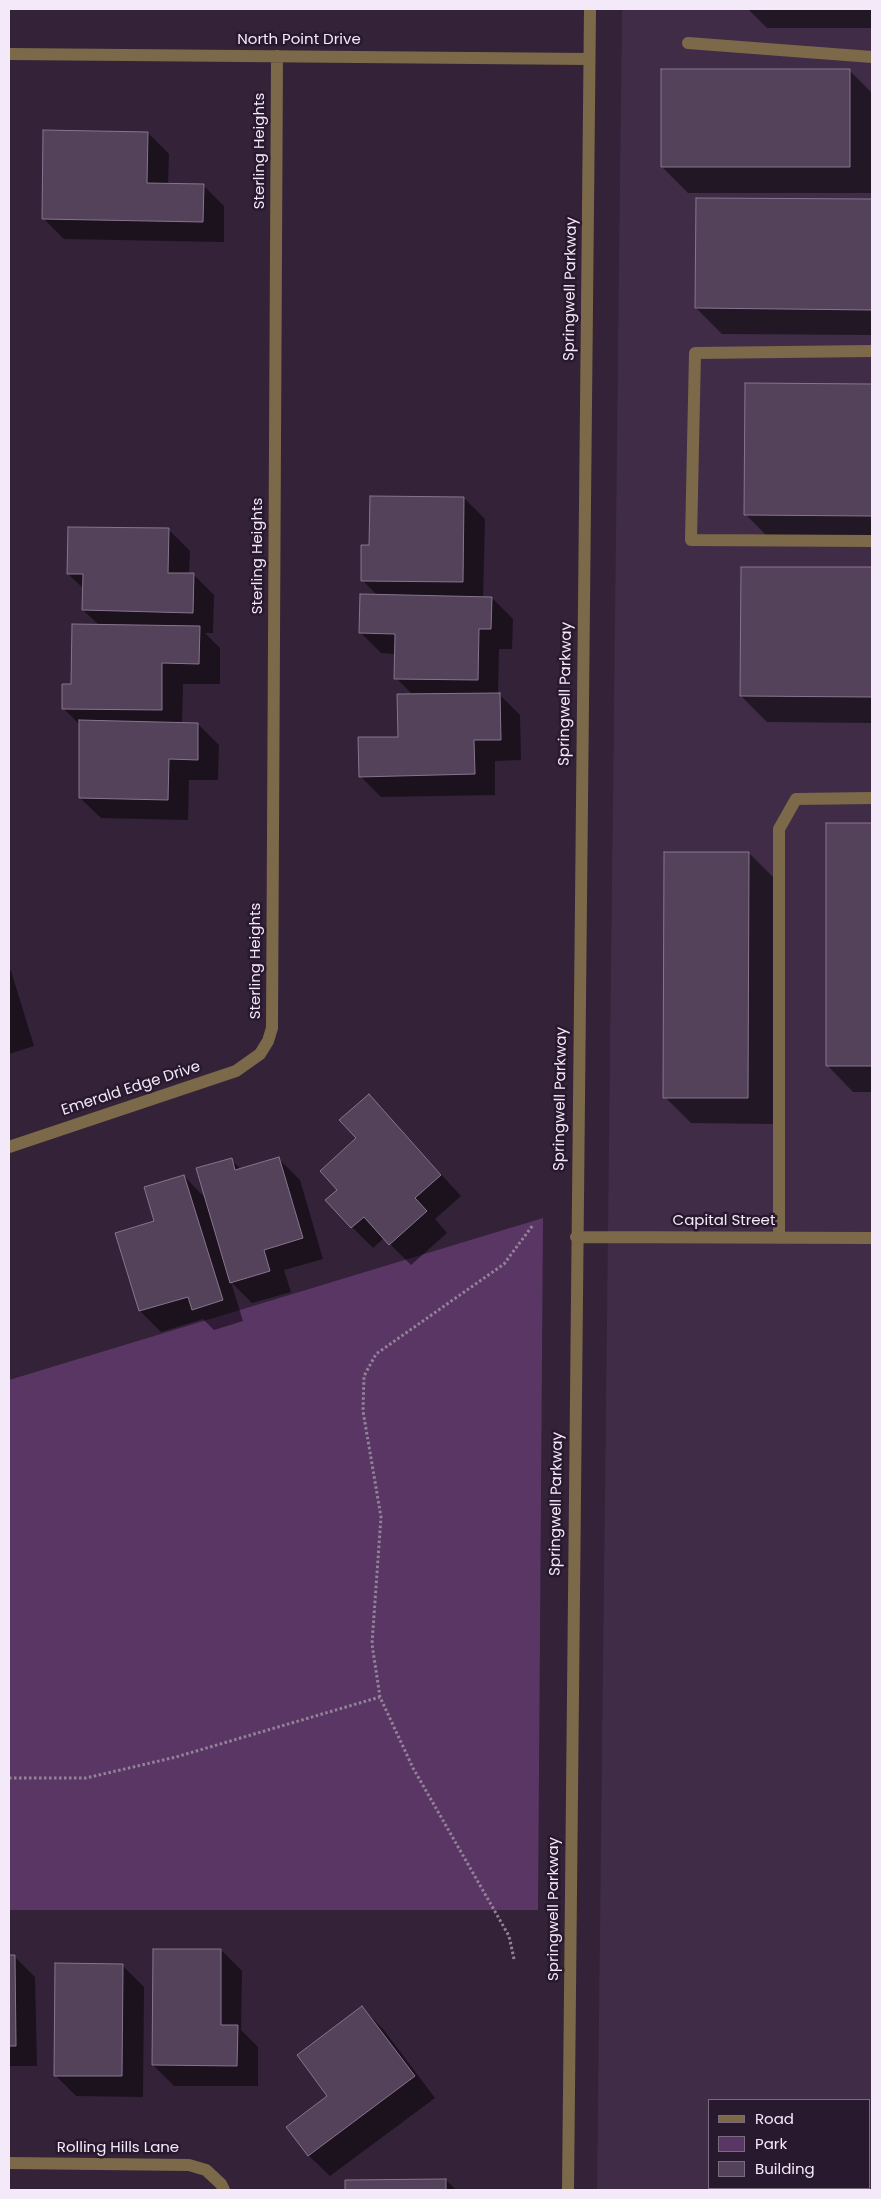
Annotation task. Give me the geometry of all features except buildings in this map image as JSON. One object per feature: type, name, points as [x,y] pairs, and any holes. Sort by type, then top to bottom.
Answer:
[{"type":"street","name":"Springwell Parkway","points":[[568,2190],[576,1237],[590,9]]},
{"type":"street","points":[[688,43],[872,57]]},
{"type":"street","name":"North Point Drive","points":[[9,54],[589,58]]},
{"type":"street","name":"Sterling Heights","points":[[260,1054],[268,1041],[272,1028],[277,56]]},
{"type":"street","points":[[872,351],[695,353],[691,540],[872,541]]},
{"type":"street","points":[[779,1238],[779,829],[796,799],[872,798]]},
{"type":"street","name":"Emerald Edge Drive","points":[[9,1147],[236,1071],[260,1054]]},
{"type":"street","name":"Capital Street","points":[[576,1237],[872,1238]]},
{"type":"street","name":"Rolling Hills Lane","points":[[9,2163],[188,2165],[206,2170],[222,2187]]},
{"type":"path","points":[[514,1958],[509,1936],[413,1768],[380,1696],[372,1644],[380,1517],[363,1411],[364,1376],[376,1354],[504,1264],[533,1226]]},
{"type":"path","points":[[9,1778],[86,1778],[176,1757],[380,1696]]},
{"type":"shaded area","points":[[622,9],[872,9],[872,2190],[597,2190]]},
{"type":"green space","points":[[543,1218],[538,1910],[9,1910],[9,1380]]}]
